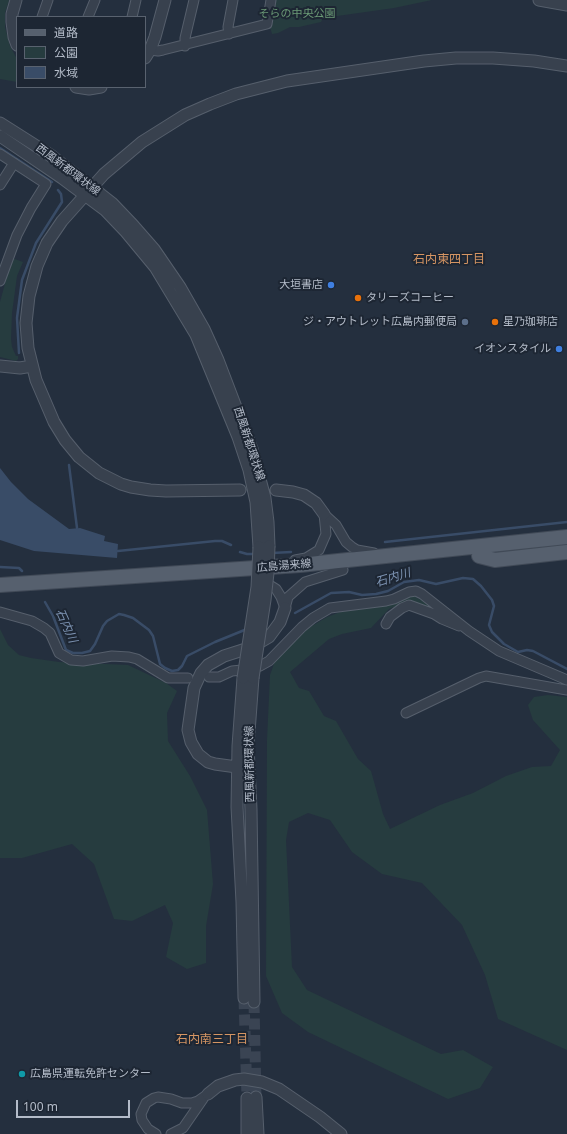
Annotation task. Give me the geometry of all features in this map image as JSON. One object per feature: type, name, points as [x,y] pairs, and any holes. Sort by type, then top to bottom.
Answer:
[{"type":"main road","name":"広島湯来線","points":[[0,585],[224,571],[396,556],[567,537]]},
{"type":"main road","name":"広島湯来線","points":[[0,594],[255,578],[567,546]]},
{"type":"main road","points":[[479,556],[495,560],[567,552]]},
{"type":"street","points":[[16,0],[12,14],[14,37],[16,42]]},
{"type":"street","points":[[42,16],[48,0]]},
{"type":"street","points":[[88,16],[95,0]]},
{"type":"street","points":[[132,16],[136,0]]},
{"type":"street","points":[[148,54],[159,24],[165,0]]},
{"type":"street","points":[[185,46],[185,38],[194,0]]},
{"type":"street","points":[[230,34],[228,27],[233,0]]},
{"type":"street","points":[[148,54],[185,46],[267,24],[271,0]]},
{"type":"street","points":[[539,0],[567,5]]},
{"type":"street","points":[[240,490],[150,490],[121,484],[99,473],[79,457],[59,431],[41,394],[32,366],[28,348],[26,323],[27,304],[34,274],[43,251],[68,214],[104,174],[142,142],[174,122],[210,104],[258,87],[287,81],[424,60],[456,58],[507,58],[567,66]]},
{"type":"street","points":[[82,88],[94,88]]},
{"type":"street","name":"西風新都環状線","points":[[0,123],[52,156],[88,191],[126,232],[155,267],[196,335],[244,453],[256,502],[268,573],[248,678],[239,731],[237,807],[249,1000],[250,768],[248,746],[248,678]]},
{"type":"street","name":"西風新都環状線","points":[[0,136],[122,213],[154,249],[190,302],[218,360],[258,465],[265,498],[264,546]]},
{"type":"street","points":[[0,154],[46,184],[17,235],[0,281]]},
{"type":"street","points":[[0,185],[14,163]]},
{"type":"street","points":[[0,366],[20,368],[32,366]]},
{"type":"street","points":[[276,490],[304,495],[316,503],[324,514],[336,525],[346,542],[357,550],[396,556]]},
{"type":"street","points":[[224,571],[255,564],[298,560],[313,555],[319,550],[325,539],[326,528],[324,514]]},
{"type":"street","points":[[250,768],[222,766],[208,762],[198,754],[194,748],[188,730],[194,688],[201,673],[208,665],[224,656],[252,647],[269,637],[280,622],[288,597],[305,582],[343,570]]},
{"type":"street","points":[[255,578],[276,589],[285,608]]},
{"type":"street","points":[[210,677],[219,677],[232,671],[251,669],[269,661],[302,627],[313,618],[330,608],[386,601],[409,592],[416,591],[422,594],[469,631],[499,651],[567,680]]},
{"type":"street","points":[[386,624],[390,617],[402,608],[409,605],[434,614],[469,631]]},
{"type":"street","points":[[0,612],[32,621],[44,628],[50,634],[59,653],[66,658],[77,661],[112,656],[129,657],[168,678],[188,678]]},
{"type":"street","points":[[406,712],[486,676],[567,690]]},
{"type":"street","points":[[156,1134],[148,1129],[142,1120],[141,1114],[146,1103],[158,1097],[171,1099],[182,1103],[192,1103],[198,1101],[218,1086],[235,1080],[244,1079],[262,1082],[279,1089],[320,1117],[341,1134]]},
{"type":"street","points":[[171,1134],[183,1128],[208,1094]]},
{"type":"street","points":[[247,1134],[252,1097],[258,1134]]},
{"type":"green space","points":[[0,0],[9,0],[5,13],[5,27],[10,46],[16,57],[16,82],[0,79]]},
{"type":"green space","name":"そらの中央公園","points":[[274,0],[432,0],[394,8],[323,18],[321,22],[299,27],[290,27],[278,33],[272,34],[270,27]]},
{"type":"green space","points":[[12,258],[23,262],[17,276],[12,313],[11,339],[12,347],[16,356],[18,356],[16,361],[0,357],[0,302]]},
{"type":"green space","points":[[413,595],[429,605],[432,610],[405,603],[389,609],[371,628],[342,634],[329,639],[290,672],[299,688],[309,691],[324,716],[336,721],[358,759],[371,771],[383,814],[390,829],[440,805],[473,793],[506,776],[532,767],[551,766],[560,750],[533,720],[528,705],[534,697],[548,695],[567,697],[567,1050],[498,1019],[485,975],[462,925],[422,883],[382,874],[352,852],[330,820],[308,813],[289,822],[286,840],[292,967],[307,990],[441,1054],[463,1050],[493,1067],[480,1088],[448,1099],[308,1032],[282,1013],[266,976],[267,740],[270,675],[275,661],[307,629],[327,617],[348,609]]},
{"type":"green space","points":[[0,629],[8,645],[19,655],[59,662],[128,665],[166,683],[177,691],[167,713],[168,741],[190,776],[207,810],[213,884],[206,926],[206,963],[187,969],[166,957],[173,923],[165,905],[132,921],[114,919],[94,864],[72,844],[22,858],[0,858]]},
{"type":"water","points":[[0,468],[11,482],[28,499],[69,529],[80,528],[105,536],[104,541],[118,544],[117,558],[34,551],[0,540]]},
{"type":"waterway","points":[[0,148],[52,182]]},
{"type":"waterway","points":[[19,353],[17,318],[22,280],[36,243],[62,202],[61,194],[58,190]]},
{"type":"waterway","points":[[69,465],[77,528]]},
{"type":"waterway","points":[[385,542],[567,522]]},
{"type":"waterway","points":[[118,551],[215,541],[222,541],[231,545]]},
{"type":"waterway","points":[[240,552],[255,554]]},
{"type":"waterway","points":[[272,553],[291,552]]},
{"type":"waterway","name":"石内川","points":[[0,567],[19,568],[22,571]]},
{"type":"waterway","name":"石内川","points":[[295,613],[331,593],[349,592],[362,595],[376,594],[388,591],[404,582],[419,580],[436,584],[463,578],[473,579],[481,586],[492,600],[494,606],[489,625],[492,632],[504,644],[518,652],[527,650],[533,651],[567,669]]},
{"type":"waterway","name":"石内川","points":[[45,602],[53,616],[66,650],[73,653],[90,651],[95,644],[103,626],[107,621],[119,614],[133,618],[149,630],[153,636],[160,664],[172,671],[178,670],[182,666],[187,656],[215,642],[247,629]]},
{"type":"tunnel","points":[[244,998],[247,1098]]},
{"type":"tunnel","points":[[254,1002],[256,1097]]},
{"type":"place","name":"大垣書店","points":[[331,285]]},
{"type":"place","name":"タリーズコーヒー","points":[[358,298]]},
{"type":"place","name":"ジ・アウトレット広島内郵便局","points":[[465,322]]},
{"type":"place","name":"星乃珈琲店","points":[[495,322]]},
{"type":"place","name":"イオンスタイル","points":[[559,349]]},
{"type":"place","name":"広島県運転免許センター","points":[[22,1074]]},
{"type":"district","name":"石内東四丁目","points":[[449,260]]},
{"type":"district","name":"石内南三丁目","points":[[212,1040]]}]
